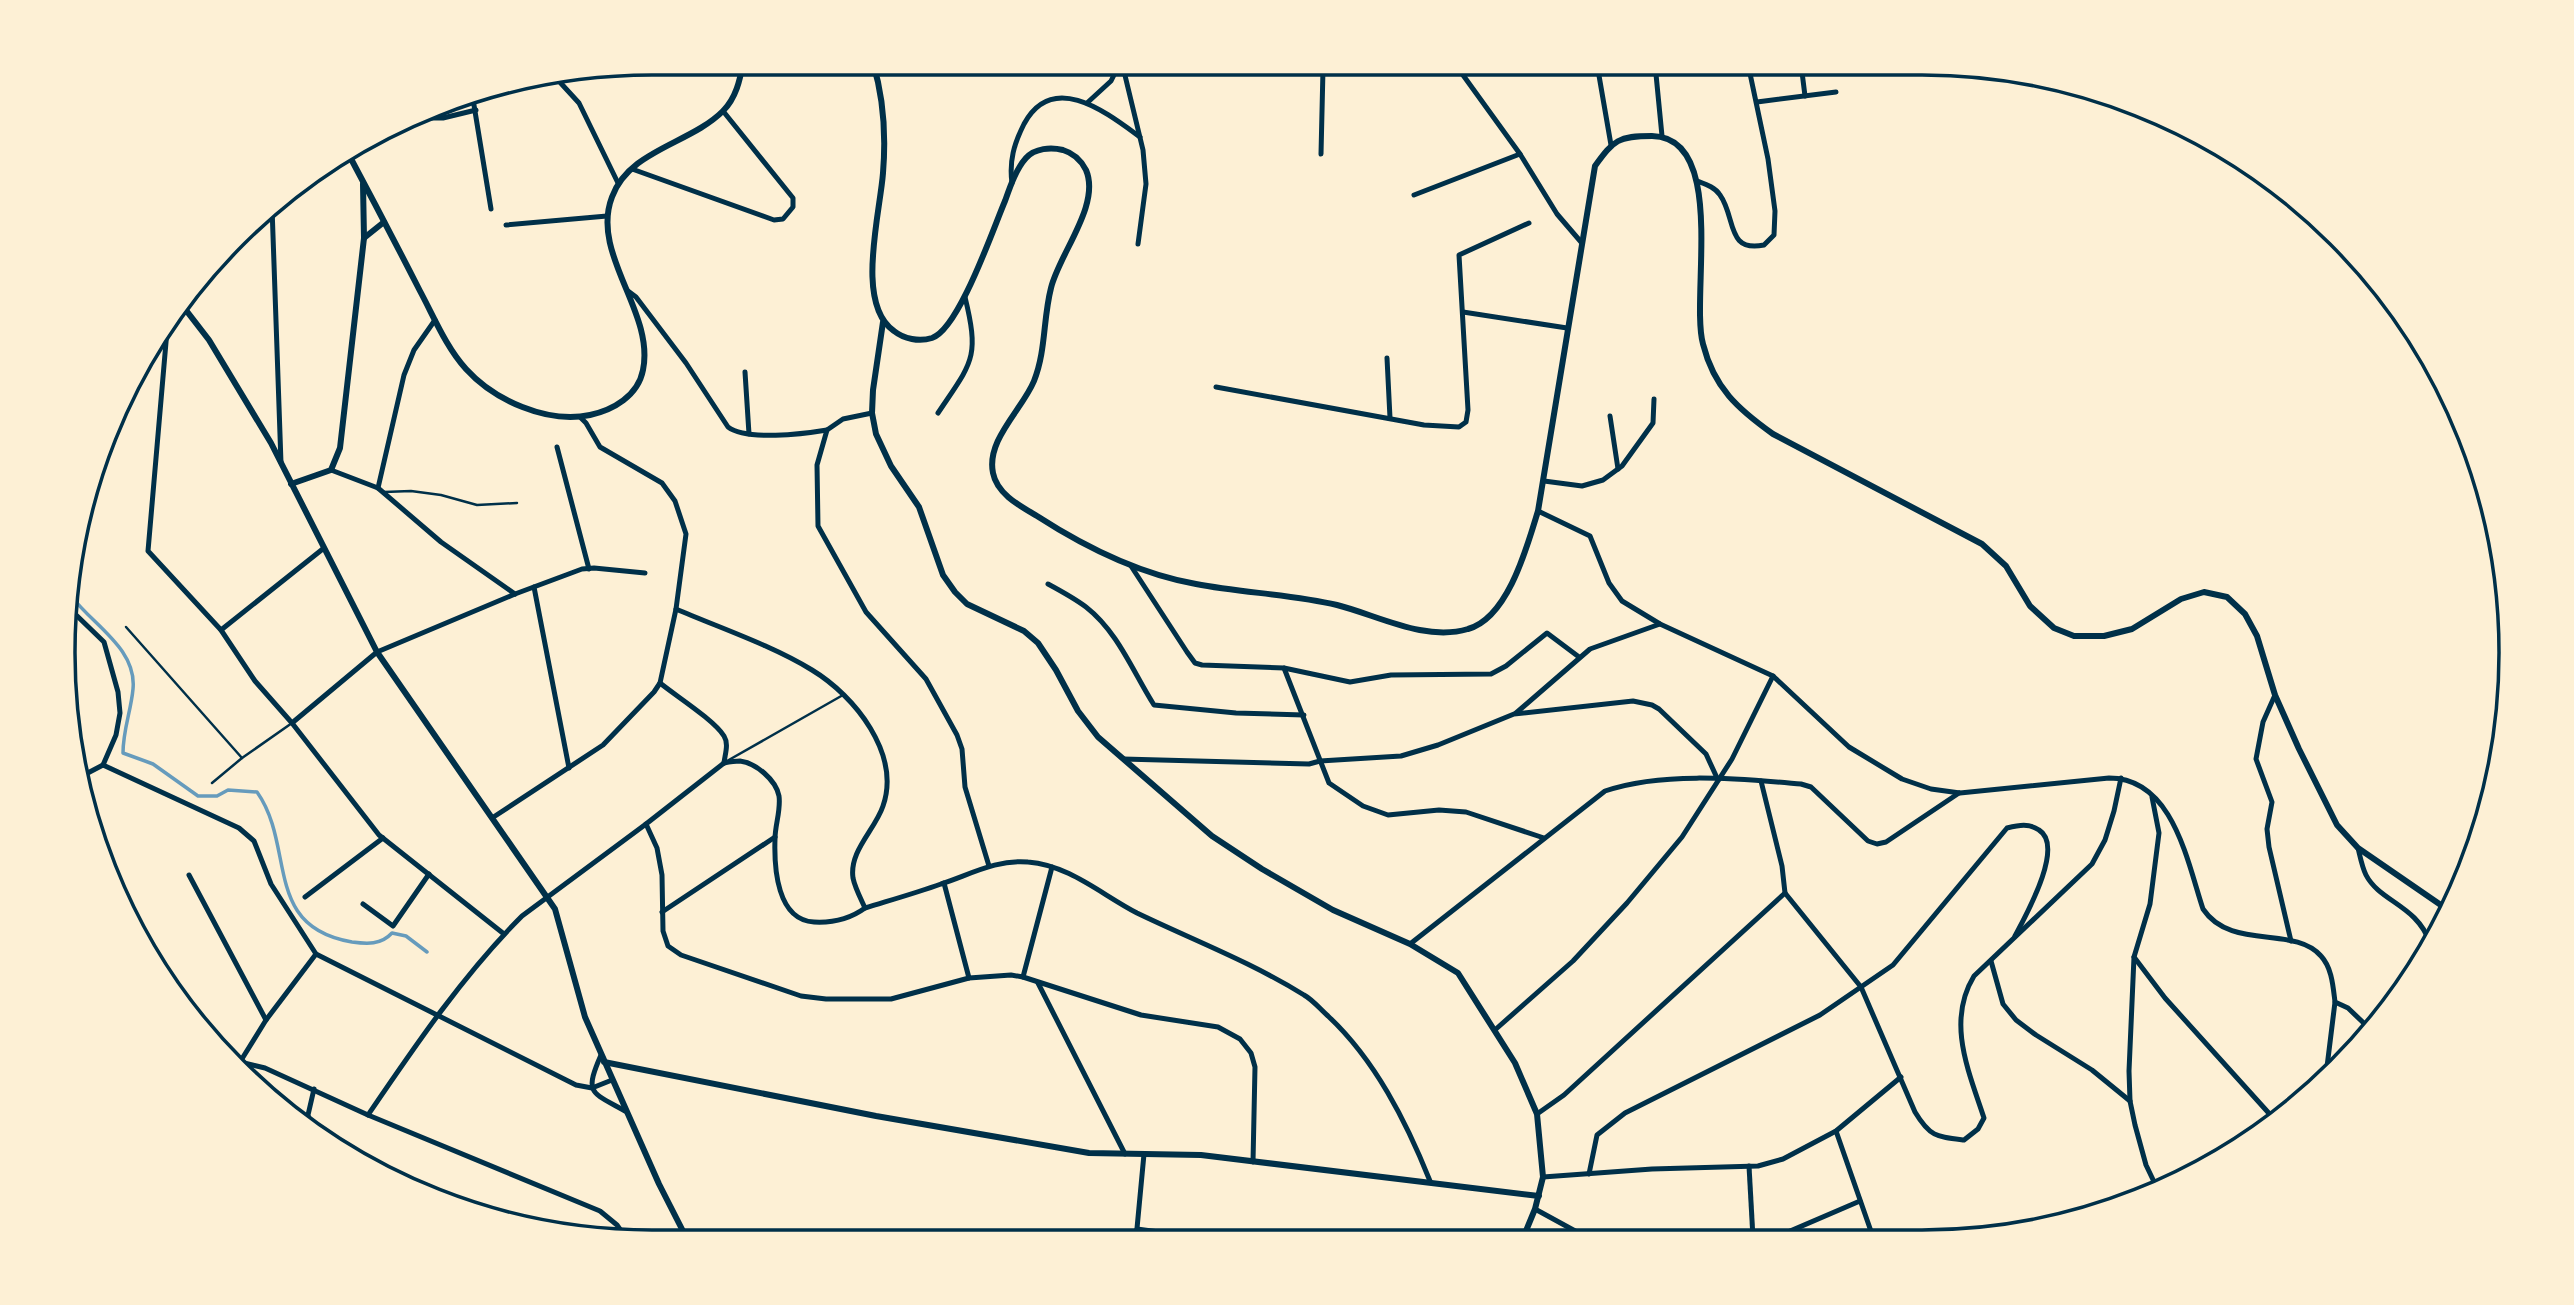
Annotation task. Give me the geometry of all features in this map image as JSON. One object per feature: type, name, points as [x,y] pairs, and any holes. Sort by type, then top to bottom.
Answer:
[{"type":"street","points":[[352,161],[453,353],[467,370],[507,400],[529,409],[547,414],[580,417],[609,411],[632,393],[643,372],[644,343],[628,290],[609,242],[607,216],[611,198],[618,183],[632,169],[661,149],[705,125],[723,111],[739,85],[741,75]]},
{"type":"street","points":[[875,75],[884,116],[884,171],[873,271],[874,300],[883,322],[872,413],[876,434],[891,466],[919,507],[943,575],[967,604],[1024,631],[1038,643],[1078,711],[1098,737],[1213,836],[1262,869],[1333,910],[1410,944],[1458,973],[1516,1063],[1537,1114],[1543,1177],[1526,1230]]},
{"type":"street","points":[[1087,103],[1115,75]]},
{"type":"street","points":[[1124,75],[1143,150],[1146,184],[1138,244]]},
{"type":"street","points":[[1321,154],[1323,75]]},
{"type":"street","points":[[1463,75],[1520,154],[1557,214],[1581,242]]},
{"type":"street","points":[[1599,75],[1611,145]]},
{"type":"street","points":[[1655,75],[1662,136]]},
{"type":"street","points":[[1697,181],[1719,193],[1740,243],[1748,247],[1764,245],[1774,235],[1775,211],[1768,159],[1751,75]]},
{"type":"street","points":[[1802,75],[1805,96]]},
{"type":"street","points":[[560,83],[579,103],[618,183]]},
{"type":"street","points":[[1757,102],[1836,92]]},
{"type":"street","points":[[1012,183],[1010,166],[1015,144],[1027,119],[1037,106],[1061,99],[1087,103],[1108,113],[1140,137]]},
{"type":"street","points":[[475,104],[491,209]]},
{"type":"street","points":[[435,118],[476,110]]},
{"type":"street","points":[[632,169],[774,220],[783,219],[793,207],[793,198],[723,111]]},
{"type":"street","points":[[883,322],[901,336],[928,339],[944,331],[965,297],[1025,158],[1041,149],[1052,148],[1074,155],[1083,164],[1089,188],[1079,225],[1061,258],[1050,289],[1041,362],[1032,385],[996,446],[993,472],[998,487],[1018,505],[1076,541],[1130,564],[1190,583],[1335,605],[1437,632],[1468,629],[1485,620],[1506,596],[1538,511],[1595,166],[1611,145],[1626,138],[1662,136],[1679,145],[1694,168],[1701,229],[1700,325],[1703,345],[1722,391],[1744,413],[1773,434],[1982,544],[2006,566],[2030,606],[2054,628],[2074,636],[2104,636],[2132,629],[2181,599],[2204,592],[2227,597],[2245,614],[2258,636],[2275,695],[2337,825],[2358,848],[2440,905]]},
{"type":"street","points":[[1414,195],[1520,154]]},
{"type":"street","points":[[331,470],[340,448],[364,238],[363,181]]},
{"type":"street","points":[[506,225],[607,216]]},
{"type":"street","points":[[272,219],[281,464]]},
{"type":"street","points":[[364,238],[384,222]]},
{"type":"street","points":[[1216,387],[1424,425],[1459,427],[1465,422],[1468,410],[1459,254],[1529,223]]},
{"type":"street","points":[[628,290],[686,363],[734,432],[804,434],[827,430],[843,419],[872,413]]},
{"type":"street","points":[[938,413],[971,359],[974,344],[965,297]]},
{"type":"street","points":[[187,312],[209,340],[281,464],[377,652],[453,758],[513,851],[548,896],[555,909],[584,1017],[625,1111],[682,1230]]},
{"type":"street","points":[[1463,313],[1567,328]]},
{"type":"street","points":[[381,490],[404,375],[414,349],[435,320]]},
{"type":"street","points":[[166,343],[148,551],[221,630],[255,681],[292,723],[383,838],[504,934]]},
{"type":"street","points":[[1387,358],[1390,418]]},
{"type":"street","points":[[745,372],[749,434]]},
{"type":"street","points":[[1544,481],[1581,486],[1603,480],[1618,469],[1653,423],[1654,399]]},
{"type":"street","points":[[1610,416],[1618,469]]},
{"type":"street","points":[[492,818],[603,746],[660,684],[676,609],[686,534],[675,501],[662,483],[600,447],[580,417]]},
{"type":"street","points":[[827,430],[817,465],[818,526],[866,612],[926,679],[957,735],[962,749],[965,787],[989,866]]},
{"type":"street","points":[[557,447],[589,569]]},
{"type":"street","points":[[292,484],[331,470],[381,490],[441,542],[515,594]]},
{"type":"street","points":[[1538,511],[1590,536],[1609,583],[1620,599],[1660,624],[1773,676],[1849,747],[1902,779],[1931,789],[1960,793],[2121,778],[2133,781],[2152,793],[2173,823],[2203,909],[2209,919],[2229,931],[2291,941],[2319,954],[2333,979],[2336,1002],[2328,1063]]},
{"type":"street","points":[[221,630],[324,548]]},
{"type":"street","points":[[1130,564],[1195,663],[1284,668],[1350,682],[1391,675],[1491,674],[1506,666],[1547,633],[1578,657]]},
{"type":"street","points":[[292,723],[377,652],[515,594],[589,569],[645,573]]},
{"type":"street","points":[[1048,584],[1098,618],[1127,657],[1154,705],[1236,713],[1304,715]]},
{"type":"street","points":[[534,587],[569,768]]},
{"type":"street","points":[[676,609],[813,670],[843,695],[866,723],[884,754],[888,784],[884,805],[875,825],[853,861],[853,879],[865,908]]},
{"type":"street","points":[[76,615],[104,642],[118,692],[120,713],[116,735],[103,765],[88,773]]},
{"type":"street","points":[[1514,714],[1578,657],[1595,646],[1660,624]]},
{"type":"street","points":[[1284,668],[1329,783],[1363,806],[1388,815],[1439,810],[1466,812],[1544,838]]},
{"type":"street","points":[[1496,1029],[1573,961],[1627,903],[1682,837],[1732,758],[1773,676]]},
{"type":"street","points":[[660,684],[725,737],[727,747],[724,763]]},
{"type":"street","points":[[2275,695],[2263,722],[2256,759],[2272,802],[2267,829],[2269,847],[2291,941]]},
{"type":"street","points":[[1122,759],[1310,764],[1320,761],[1369,759],[1418,752],[1514,714],[1633,701],[1652,705],[1706,754],[1718,780]]},
{"type":"street","points":[[368,1115],[437,1015],[504,934],[548,896],[724,763],[741,761],[769,777],[779,794],[775,837],[783,902],[792,915],[804,922],[830,923],[865,908],[989,866],[1027,862],[1052,867],[1072,875],[1136,912],[1206,943],[1306,996],[1348,1035],[1379,1080],[1412,1136],[1430,1181]]},
{"type":"street","points":[[103,765],[239,828],[254,841],[271,884],[316,954],[576,1085],[592,1088],[612,1080]]},
{"type":"street","points":[[1761,781],[1777,845],[1785,893],[1861,987],[1915,1112],[1926,1130],[1939,1137],[1964,1140],[1978,1129],[1984,1118],[1963,1054],[1961,1008],[1965,990],[1974,976],[2092,864],[2111,821],[2121,778]]},
{"type":"street","points":[[1410,944],[1605,791],[1629,783],[1648,780],[1718,780],[1761,781],[1811,787],[1868,841],[1877,844],[1886,842],[1960,793]]},
{"type":"street","points":[[2152,793],[2159,833],[2156,871],[2150,904],[2134,957],[2129,1071],[2130,1101],[2146,1165],[2154,1181]]},
{"type":"street","points":[[646,824],[657,848],[662,875],[663,931],[668,946],[681,955],[801,996],[827,999],[891,999],[969,978],[1011,975],[1141,1015],[1218,1027],[1240,1039],[1251,1053],[1255,1067],[1253,1162]]},
{"type":"street","points":[[1589,1174],[1597,1135],[1625,1113],[1820,1014],[1893,965],[2007,828],[2018,825],[2032,826],[2043,832],[2049,840],[2048,853],[2036,891],[2012,942]]},
{"type":"street","points":[[662,912],[775,837]]},
{"type":"street","points":[[305,897],[383,838]]},
{"type":"street","points":[[2358,848],[2365,874],[2375,887],[2409,911],[2426,932]]},
{"type":"street","points":[[1023,977],[1052,867]]},
{"type":"street","points":[[363,904],[394,926],[429,874]]},
{"type":"street","points":[[190,875],[266,1020]]},
{"type":"street","points":[[944,883],[969,978]]},
{"type":"street","points":[[1537,1114],[1564,1095],[1785,893]]},
{"type":"street","points":[[242,1059],[266,1020],[316,954]]},
{"type":"street","points":[[2134,957],[2165,998],[2269,1113]]},
{"type":"street","points":[[1991,961],[2003,1004],[2015,1020],[2092,1070],[2130,1101]]},
{"type":"street","points":[[1038,983],[1125,1154]]},
{"type":"street","points":[[2336,1002],[2348,1008],[2363,1023]]},
{"type":"street","points":[[602,1058],[590,1079],[592,1088],[596,1095],[625,1111]]},
{"type":"street","points":[[602,1058],[876,1116],[1088,1153],[1201,1155],[1539,1196]]},
{"type":"street","points":[[247,1064],[265,1068],[368,1115],[600,1211],[620,1229]]},
{"type":"street","points":[[1543,1177],[1651,1169],[1749,1166],[1783,1159],[1836,1131],[1901,1077]]},
{"type":"street","points":[[309,1116],[314,1089]]},
{"type":"street","points":[[1836,1131],[1870,1230]]},
{"type":"street","points":[[1144,1154],[1137,1229],[1144,1230]]},
{"type":"street","points":[[1749,1166],[1753,1230]]},
{"type":"street","points":[[1793,1230],[1860,1201]]},
{"type":"street","points":[[1535,1209],[1573,1230]]},
{"type":"lane","points":[[381,490],[441,495],[477,505],[517,503]]},
{"type":"lane","points":[[126,627],[242,758]]},
{"type":"lane","points":[[724,763],[843,695]]},
{"type":"lane","points":[[212,783],[292,723]]},
{"type":"waterway","points":[[77,603],[112,638],[128,662],[132,675],[133,689],[123,753],[153,764],[198,796],[217,796],[228,790],[257,792],[269,814],[285,882],[293,902],[305,920],[324,934],[352,942],[368,943],[383,940],[392,933],[406,936],[427,952]]}]
